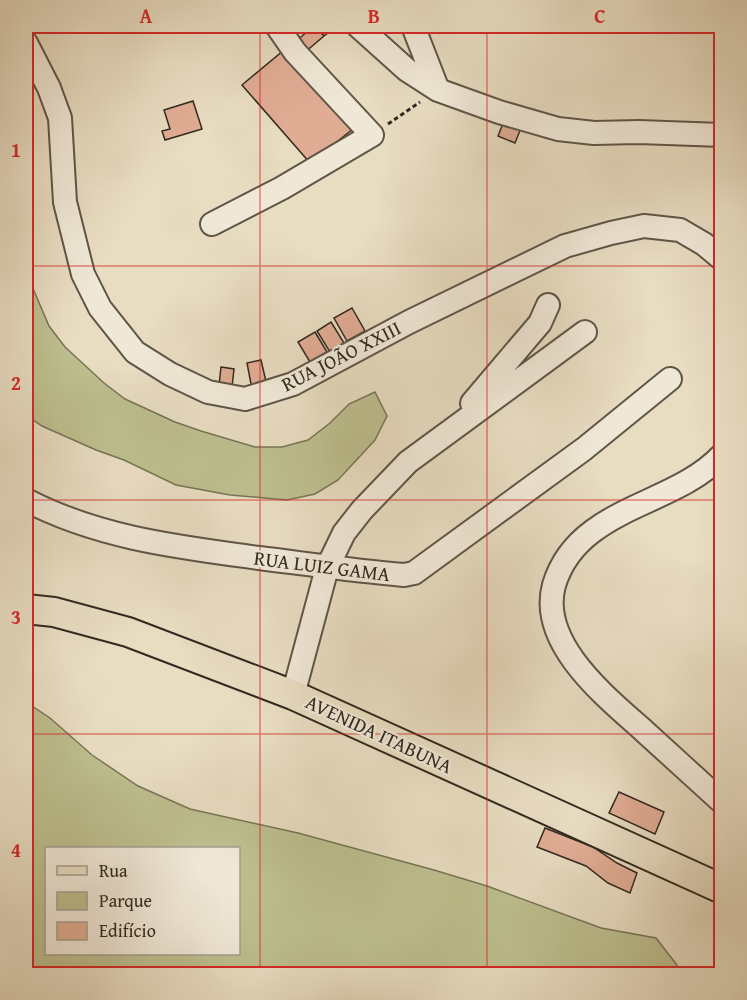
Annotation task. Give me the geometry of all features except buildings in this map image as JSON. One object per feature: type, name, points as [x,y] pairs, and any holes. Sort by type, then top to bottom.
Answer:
[{"type":"main road","name":"AVENIDA ITABUNA","points":[[26,609],[54,612],[128,632],[293,695],[722,889]]},
{"type":"street","points":[[212,224],[282,188],[372,135],[295,52],[277,26]]},
{"type":"street","points":[[358,26],[408,70],[438,90],[499,112],[558,129],[594,133],[722,135]]},
{"type":"street","points":[[413,26],[438,90]]},
{"type":"street","name":"RUA JOÃO XXIII","points":[[26,43],[49,88],[60,118],[65,202],[82,274],[100,308],[135,352],[170,374],[208,392],[245,399],[293,384],[409,322],[565,246],[611,233],[644,226],[680,230],[704,243],[722,259]]},
{"type":"street","points":[[441,437],[522,346],[540,323],[548,305]]},
{"type":"street","points":[[293,695],[327,568],[345,533],[373,497],[408,462],[585,332]]},
{"type":"street","name":"RUA LUIZ GAMA","points":[[26,500],[56,516],[144,542],[327,568],[404,575],[414,573],[584,449],[670,379]]},
{"type":"street","points":[[722,455],[695,478],[615,516],[574,546],[559,568],[551,597],[555,626],[560,641],[569,654],[611,701],[722,802]]},
{"type":"path","points":[[372,135],[438,90]]},
{"type":"green space","points":[[26,90],[31,122],[26,136]]},
{"type":"green space","points":[[26,272],[49,326],[65,347],[125,399],[175,422],[255,447],[282,447],[308,440],[349,404],[375,392],[387,416],[375,440],[338,480],[315,494],[287,500],[230,495],[176,485],[124,460],[42,426],[26,415]]},
{"type":"green space","points":[[26,702],[50,718],[92,755],[138,786],[190,809],[298,833],[434,870],[487,886],[601,928],[656,938],[677,965],[679,974],[26,974]]}]
